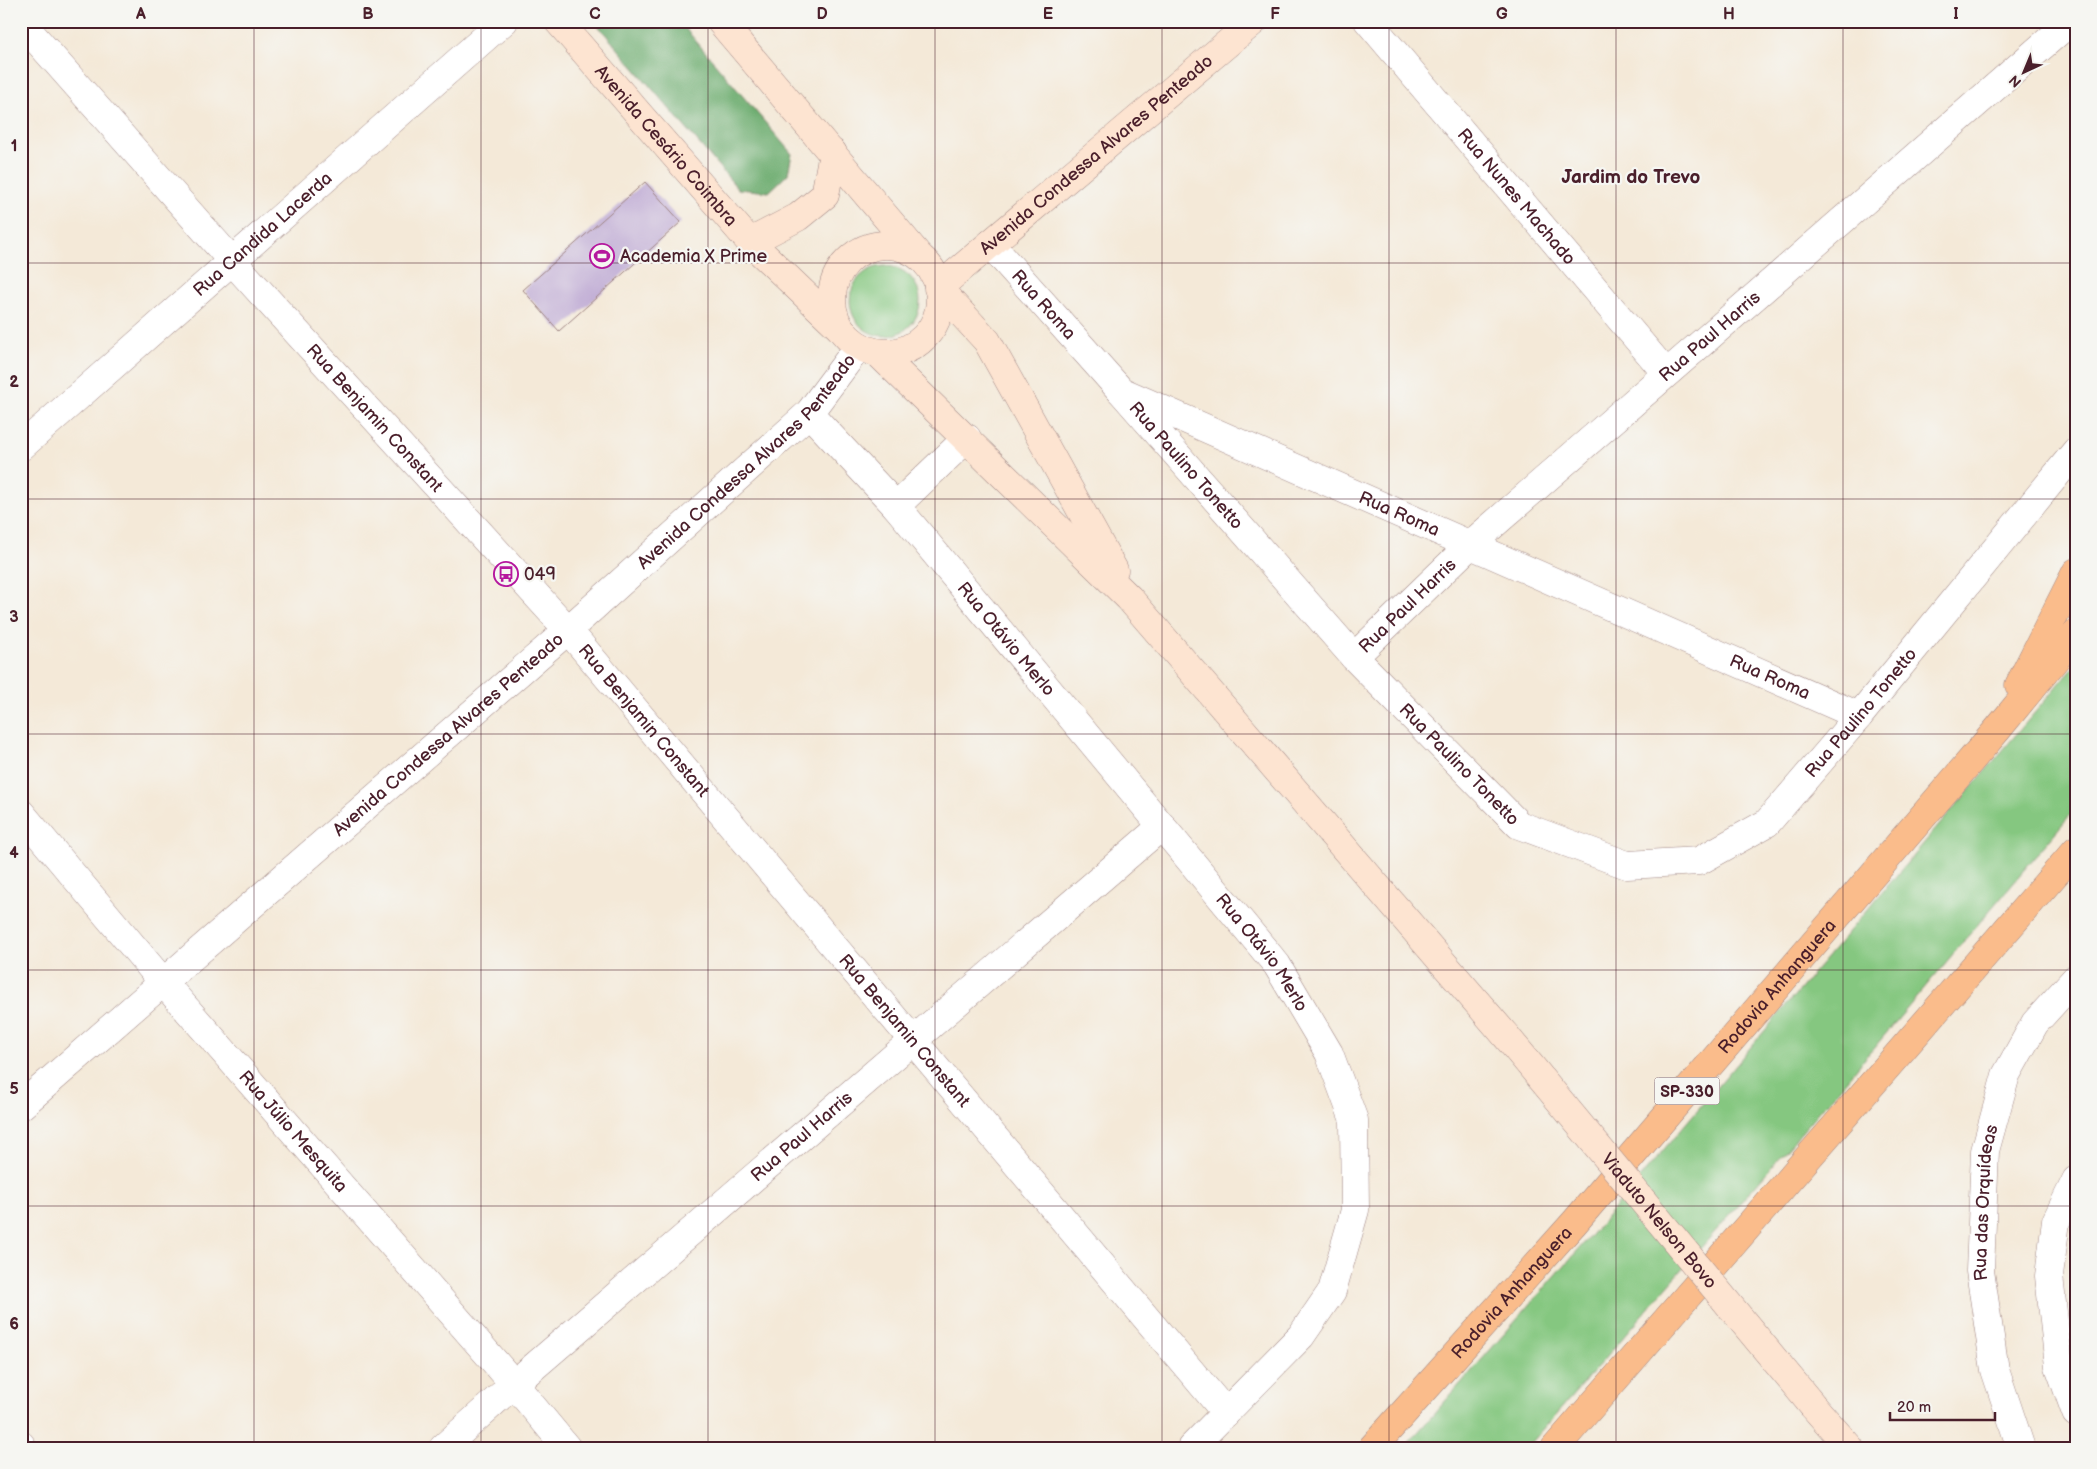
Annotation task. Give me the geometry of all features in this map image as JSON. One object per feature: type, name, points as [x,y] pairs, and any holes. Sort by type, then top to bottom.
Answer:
[{"type":"highway","points":[[1997,730],[2076,572]]},
{"type":"highway","name":"Rodovia Anhanguera","points":[[1372,1448],[1574,1223],[1997,730],[2076,634]]},
{"type":"highway","points":[[1555,1448],[2076,850]]},
{"type":"street","name":"Rua Candida Lacerda","points":[[21,447],[504,21]]},
{"type":"street","name":"Avenida Cesário Coimbra","points":[[558,21],[750,242],[967,438],[1129,598]]},
{"type":"street","points":[[720,21],[932,271],[938,288],[939,305],[935,322],[925,337],[912,347],[895,352],[860,343],[834,315],[832,298],[835,281],[843,266],[856,254],[871,247],[888,245],[905,249],[920,257]]},
{"type":"street","name":"Avenida Condessa Alvares Penteado","points":[[938,288],[1254,21]]},
{"type":"street","name":"Rua Nunes Machado","points":[[1368,21],[1666,373]]},
{"type":"street","name":"Rua Paul Harris","points":[[1354,657],[1470,545],[2071,21]]},
{"type":"street","name":"Rua Benjamin Constant","points":[[21,22],[233,262],[568,630],[911,1041],[1226,1413]]},
{"type":"street","points":[[750,242],[798,217],[825,195],[833,153]]},
{"type":"street","name":"Rua Roma","points":[[990,244],[1121,391],[1859,716]]},
{"type":"street","points":[[938,288],[988,341],[1129,598]]},
{"type":"street","name":"Avenida Condessa Alvares Penteado","points":[[21,1106],[568,630],[809,413],[860,343]]},
{"type":"street","name":"Rua Paulino Tonetto","points":[[1121,391],[1354,657],[1519,825],[1627,865],[1700,861],[1767,823],[1859,716],[2076,451]]},
{"type":"street","name":"Rua Otávio Merlo","points":[[809,413],[896,506],[1277,965],[1329,1053],[1354,1120],[1355,1210],[1332,1291],[1301,1336],[1191,1448]]},
{"type":"street","points":[[896,506],[967,438]]},
{"type":"street","name":"Viaduto Nelson Bovo","points":[[1129,598],[1506,1036],[1850,1448]]},
{"type":"street","name":"Rua Júlio Mesquita","points":[[21,812],[163,982],[514,1384],[567,1448]]},
{"type":"street","name":"Rua Paul Harris","points":[[442,1448],[1162,826]]},
{"type":"street","name":"Rua das Orquídeas","points":[[2021,1448],[1995,1370],[1980,1272],[1985,1151],[2006,1076],[2035,1023],[2076,978]]},
{"type":"street","points":[[2076,1180],[2056,1221],[2049,1276],[2059,1366],[2076,1413]]},
{"type":"green space","points":[[594,21],[679,21],[792,154],[788,174],[769,192],[738,189]]},
{"type":"green space","points":[[885,266],[898,269],[910,276],[917,288],[920,301],[917,314],[910,326],[898,333],[885,336],[872,333],[860,326],[853,314],[850,301],[853,288],[860,276],[872,269]]},
{"type":"green space","points":[[2076,664],[2076,808],[1846,1081],[1527,1448],[1404,1448],[1592,1234]]},
{"type":"building","name":"Academia X Prime","points":[[645,182],[681,222],[559,331],[523,290]]},
{"type":"place","name":"Academia X Prime","points":[[602,256]]},
{"type":"place","name":"049","points":[[506,574]]},
{"type":"district","name":"Jardim do Trevo","points":[[1631,176]]}]
